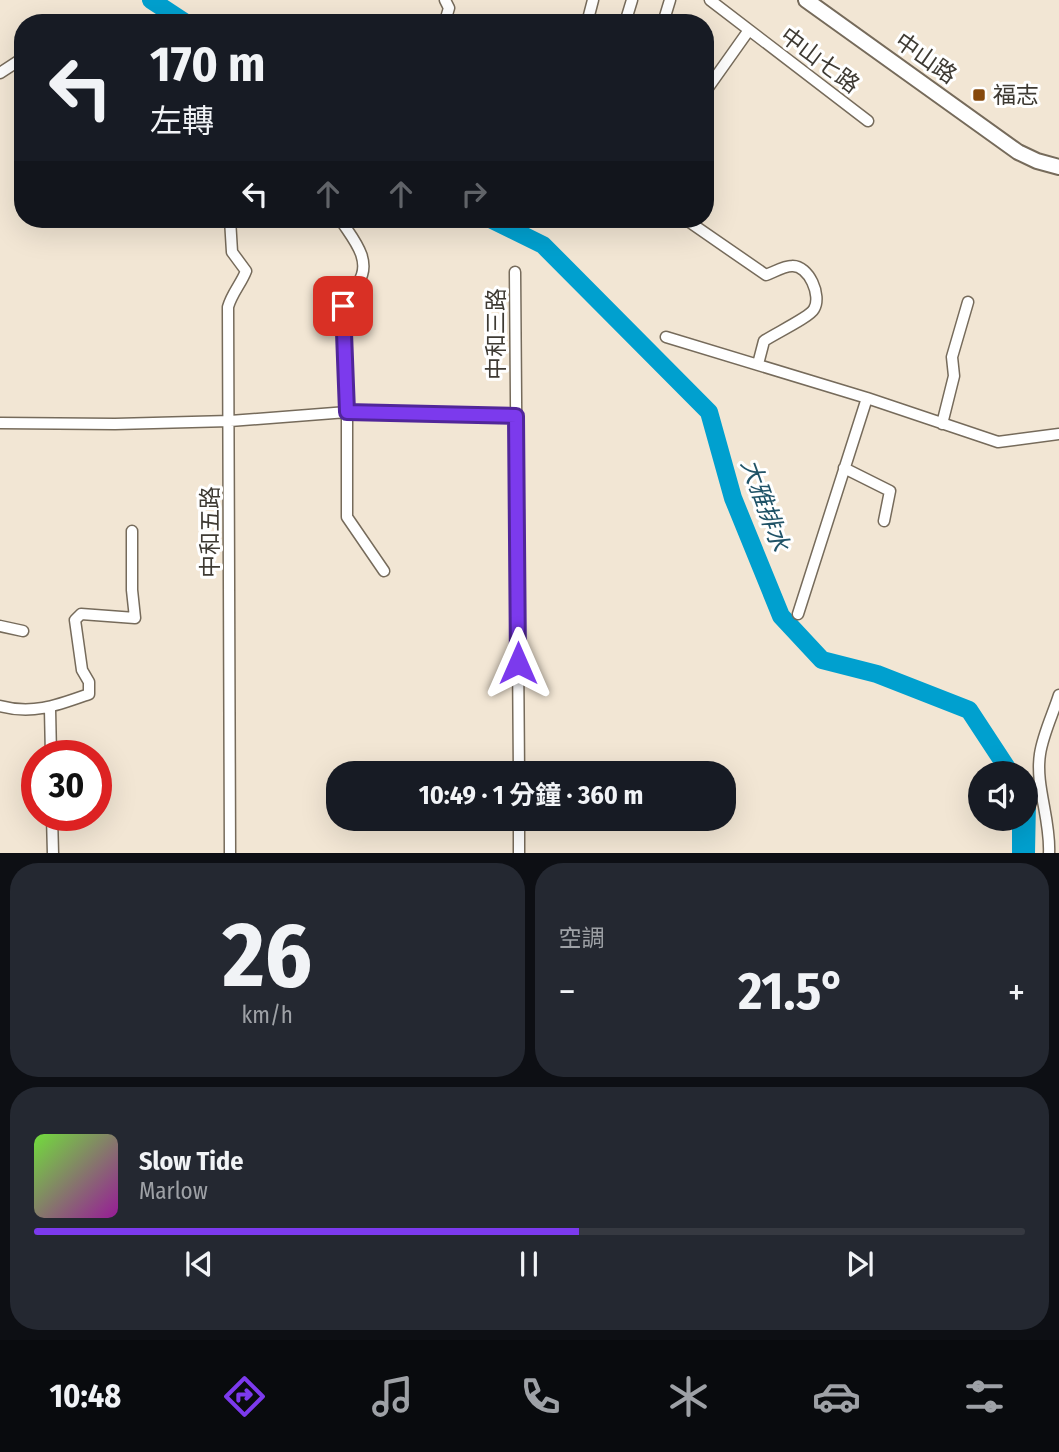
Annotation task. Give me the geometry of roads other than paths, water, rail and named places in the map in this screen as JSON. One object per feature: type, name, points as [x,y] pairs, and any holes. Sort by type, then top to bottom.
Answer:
[{"type":"main road","name":"中山路","points":[[806,0],[1018,152],[1037,162],[1059,167]]},
{"type":"street","name":"中山七路","points":[[710,0],[867,121]]},
{"type":"street","name":"中山七路","points":[[714,80],[749,30]]},
{"type":"street","name":"中和五路","points":[[230,853],[228,307],[246,271],[232,252],[231,228]]},
{"type":"street","points":[[346,228],[360,248],[363,265],[360,281],[346,295],[343,306],[347,517],[384,571]]},
{"type":"street","points":[[698,228],[766,275],[792,266],[798,267],[806,272],[813,286],[817,301],[814,310],[803,320],[786,326],[764,341],[758,365]]},
{"type":"street","name":"中和三路","points":[[515,272],[519,761]]},
{"type":"street","points":[[942,424],[954,376],[952,357],[968,302]]},
{"type":"street","points":[[666,337],[867,398],[998,442],[1059,434]]},
{"type":"street","points":[[798,614],[867,398]]},
{"type":"street","points":[[0,423],[115,424],[347,412],[516,416]]},
{"type":"street","points":[[844,468],[890,491],[884,521]]},
{"type":"street","points":[[0,706],[19,711],[50,709],[89,694],[89,682],[82,670],[75,620],[81,614],[135,618],[132,531]]},
{"type":"street","points":[[0,626],[23,631]]},
{"type":"street","points":[[1049,853],[1050,833],[1040,784],[1040,754],[1059,695]]},
{"type":"street","points":[[50,709],[51,740]]},
{"type":"street","points":[[52,831],[53,853]]},
{"type":"street","points":[[519,831],[519,853]]},
{"type":"water","points":[[1012,831],[1035,831],[1035,853],[1012,853]]},
{"type":"waterway","name":"大雅排水","points":[[151,0],[172,14]]},
{"type":"waterway","name":"大雅排水","points":[[508,228],[543,245],[709,412],[733,498],[781,616],[822,660],[877,674],[969,710],[1002,761]]},
{"type":"place","name":"福志","points":[[979,95]]}]
